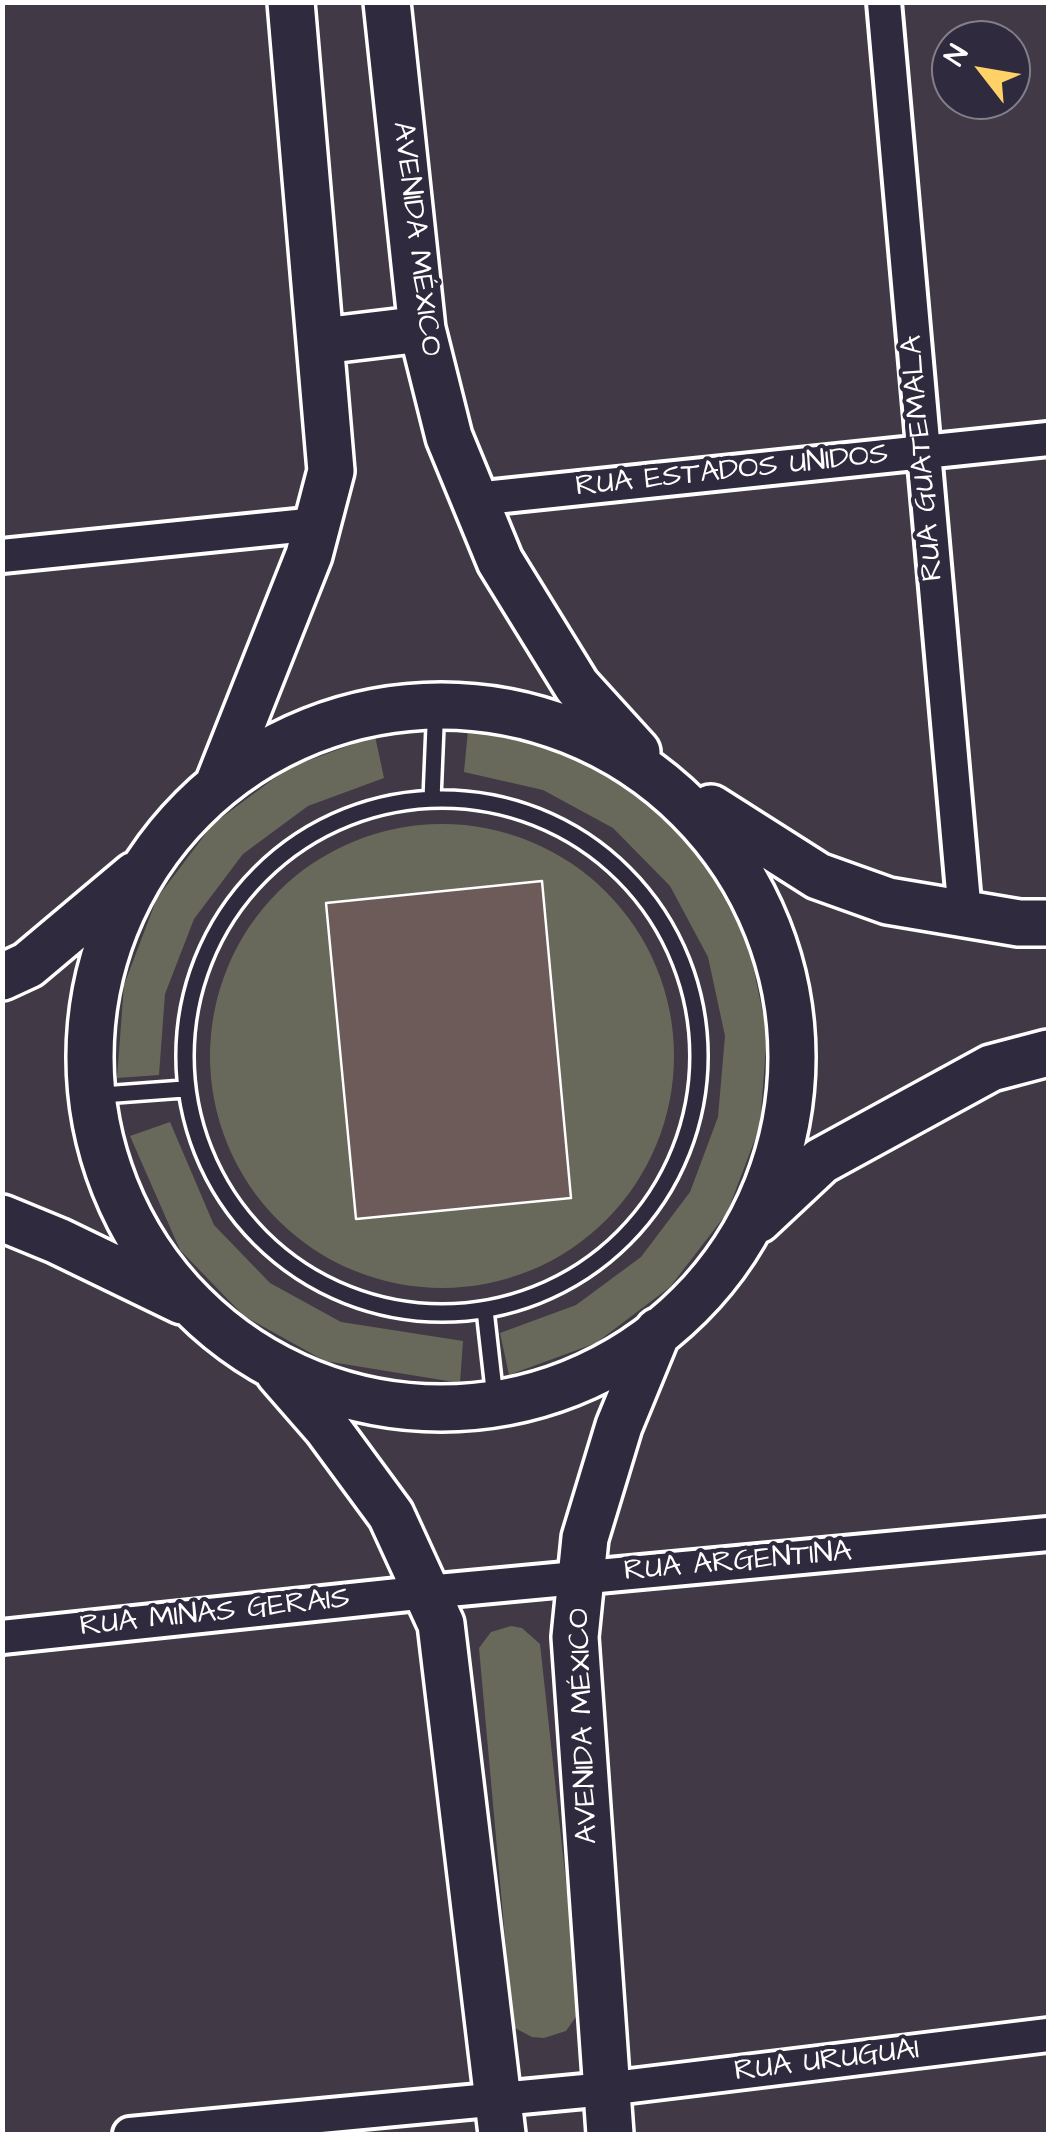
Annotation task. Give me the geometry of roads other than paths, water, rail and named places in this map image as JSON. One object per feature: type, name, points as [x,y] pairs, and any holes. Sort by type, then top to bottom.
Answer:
[{"type":"main road","points":[[219,782],[275,647],[318,524],[331,471],[291,2]]},
{"type":"main road","name":"AVENIDA MÉXICO","points":[[387,2],[422,329],[449,437],[500,561],[576,686],[656,773]]},
{"type":"main road","points":[[322,342],[422,329]]},
{"type":"main road","points":[[2,977],[28,965],[141,870],[219,782],[320,723],[436,702],[552,719],[656,773],[818,876],[888,900],[1019,923],[1048,923]]},
{"type":"main road","points":[[279,1373],[389,1408],[496,1407],[614,1366],[705,1292],[767,1194],[794,1081],[784,966],[736,858],[656,773]]},
{"type":"main road","points":[[141,870],[96,979],[89,1096],[120,1208],[186,1304]]},
{"type":"main road","points":[[741,1234],[821,1161],[991,1068],[1048,1053]]},
{"type":"main road","points":[[2,1218],[186,1304],[279,1373],[327,1428],[390,1515],[442,1624],[500,2116]]},
{"type":"main road","name":"AVENIDA MÉXICO","points":[[610,2134],[575,1638],[585,1538],[620,1426],[658,1330]]},
{"type":"street","name":"RUA GUATEMALA","points":[[884,2],[965,914]]},
{"type":"street","name":"RUA ESTADOS UNIDOS","points":[[474,499],[1048,439]]},
{"type":"street","points":[[2,556],[318,524]]},
{"type":"street","name":"RUA ARGENTINA","points":[[427,1592],[1048,1534]]},
{"type":"street","name":"RUA MINAS GERAIS","points":[[2,1637],[427,1592]]},
{"type":"street","name":"RUA URUGUAI","points":[[130,2134],[500,2116],[606,2088],[1048,2035]]},
{"type":"lane","points":[[432,800],[436,702]]},
{"type":"lane","points":[[462,797],[534,813],[598,849],[650,901],[668,933],[685,966],[700,1038],[694,1111],[668,1180],[623,1239],[564,1283],[485,1310],[422,1314],[350,1298],[286,1263],[234,1210],[199,1146],[184,1089],[190,1000],[216,931],[261,872],[320,828],[389,802],[432,800],[462,797]]},
{"type":"lane","points":[[89,1096],[184,1089]]},
{"type":"lane","points":[[485,1310],[496,1407]]}]
